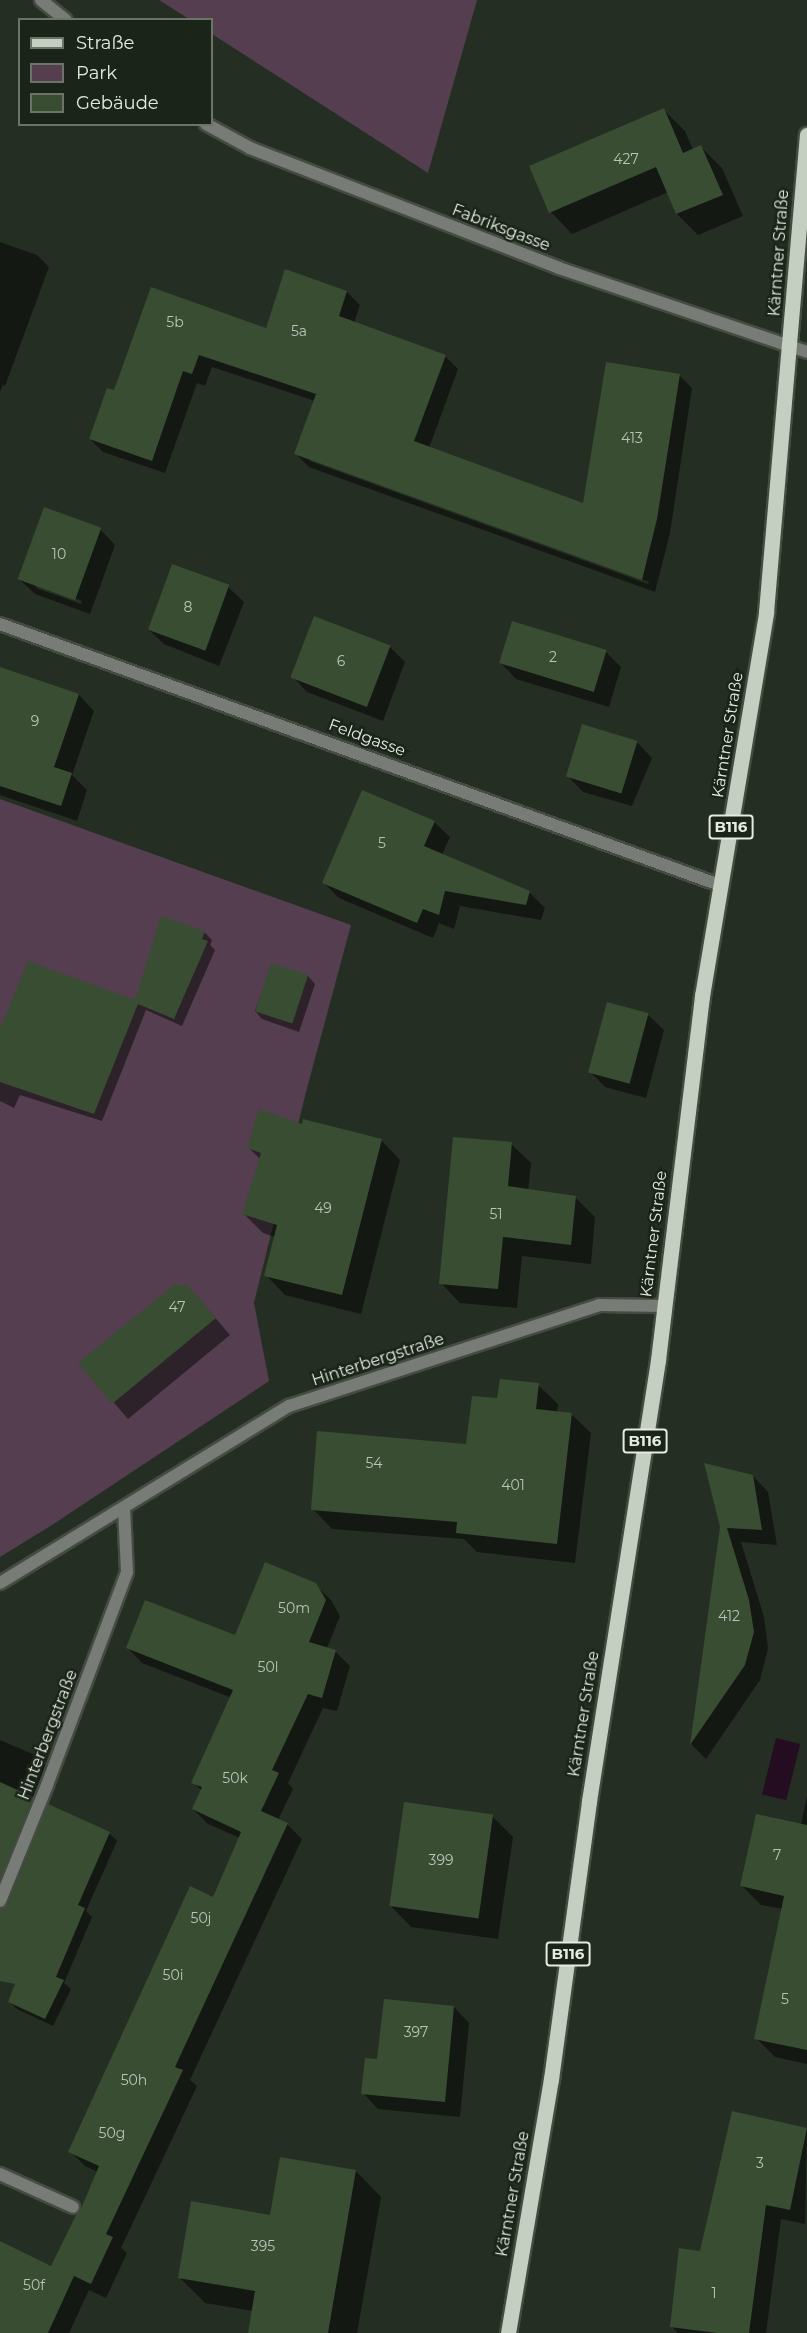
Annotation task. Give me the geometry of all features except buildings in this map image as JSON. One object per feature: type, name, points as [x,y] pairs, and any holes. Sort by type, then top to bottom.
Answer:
[{"type":"main road","name":"Kärntner Straße","points":[[508,2333],[551,2079],[589,1801],[664,1306],[702,996],[766,612],[807,135]]},
{"type":"street","points":[[40,0],[63,18]]},
{"type":"street","name":"Fabriksgasse","points":[[210,126],[250,148],[559,268],[807,352]]},
{"type":"street","name":"Feldgasse","points":[[0,624],[722,886]]},
{"type":"street","name":"Hinterbergstraße","points":[[0,1583],[289,1406],[598,1305],[664,1306]]},
{"type":"street","name":"Hinterbergstraße","points":[[0,1900],[47,1785],[127,1572],[124,1509]]},
{"type":"street","points":[[0,2174],[73,2207]]},
{"type":"green space","points":[[159,0],[477,0],[428,173],[213,35],[213,18],[187,18]]},
{"type":"green space","points":[[0,799],[351,925],[306,1092],[254,1303],[269,1381],[0,1557]]},
{"type":"shaded area","points":[[776,1738],[800,1744],[786,1800],[762,1794]]}]
